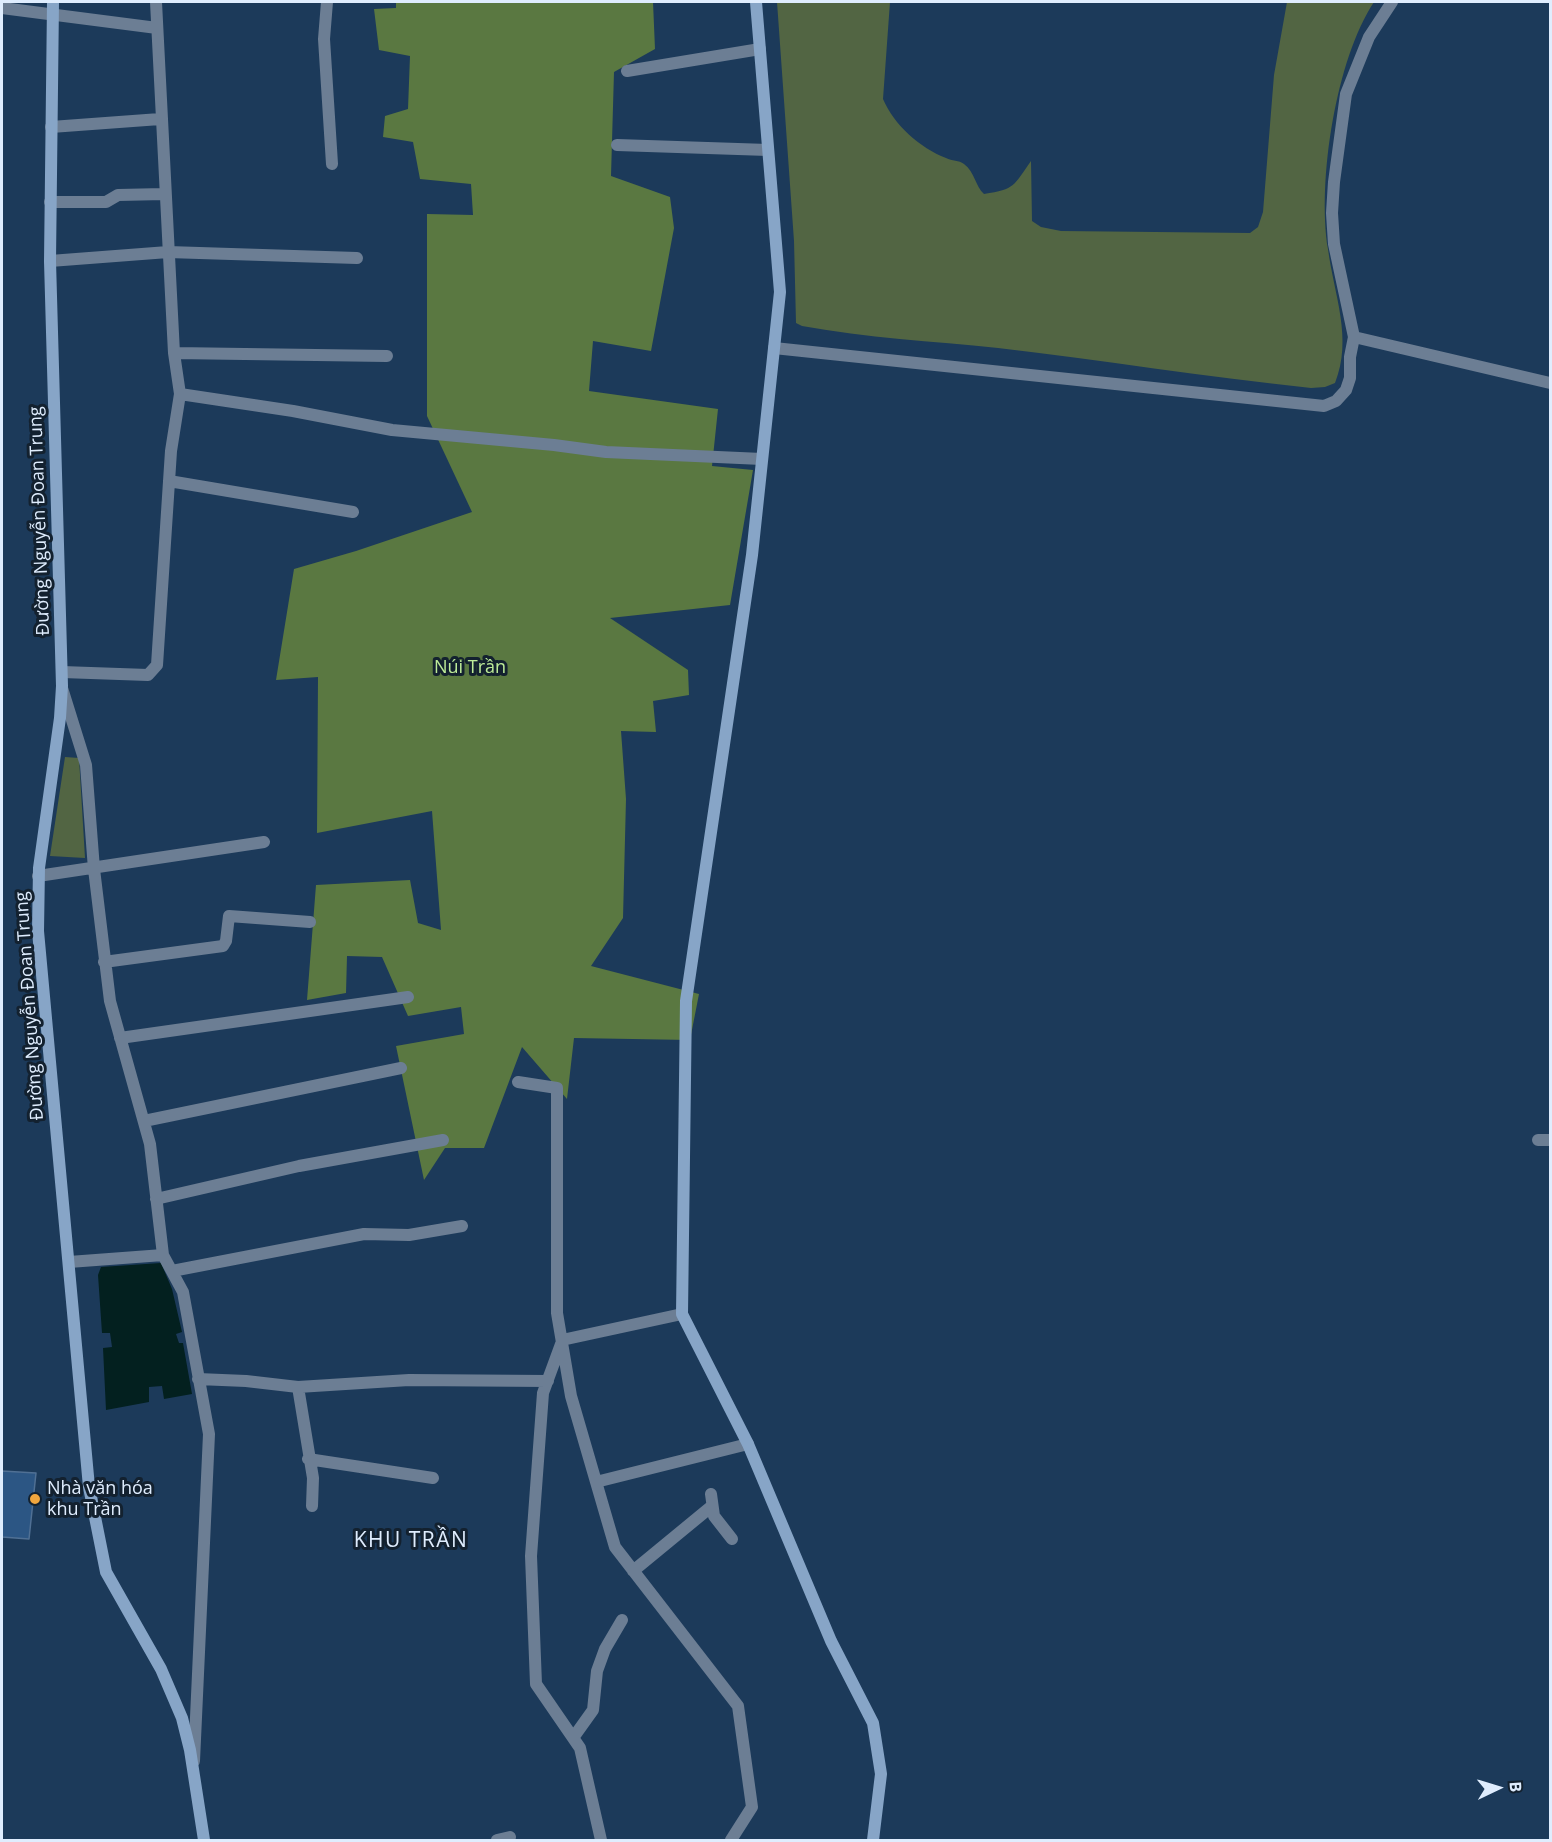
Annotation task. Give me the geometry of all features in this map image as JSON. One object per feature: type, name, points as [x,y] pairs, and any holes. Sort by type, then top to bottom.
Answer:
[{"type":"street","name":"Đường Nguyễn Đoan Trung","points":[[52,2],[50,261],[62,686],[60,718],[38,876],[38,931],[85,1455],[101,1556],[112,1586],[169,1685],[188,1737],[204,1840]]},
{"type":"street","points":[[62,672],[148,675],[154,672],[157,665],[169,481],[180,394],[174,354],[160,119],[156,2]]},
{"type":"street","points":[[327,2],[324,39],[332,164]]},
{"type":"street","points":[[756,2],[780,292],[752,555],[686,1000],[682,1314],[748,1444],[831,1641],[873,1723],[880,1774],[873,1840]]},
{"type":"street","points":[[774,348],[1324,406],[1336,401],[1346,390],[1350,378],[1350,357],[1354,338],[1334,244],[1334,182],[1346,94],[1369,37],[1392,2]]},
{"type":"street","points":[[2,8],[157,28]]},
{"type":"street","points":[[627,71],[760,49]]},
{"type":"street","points":[[51,127],[160,119]]},
{"type":"street","points":[[617,145],[768,150]]},
{"type":"street","points":[[50,202],[106,202],[118,195],[165,194]]},
{"type":"street","points":[[50,261],[168,252],[357,258]]},
{"type":"street","points":[[1354,338],[1551,383]]},
{"type":"street","points":[[174,354],[387,356]]},
{"type":"street","points":[[180,394],[293,411],[392,430],[606,452],[762,459]]},
{"type":"street","points":[[169,481],[353,512]]},
{"type":"street","points":[[62,686],[86,765],[94,869],[110,1001],[150,1144],[163,1255],[183,1292],[209,1434],[194,1771]]},
{"type":"street","points":[[38,876],[264,842]]},
{"type":"street","points":[[104,962],[223,946],[226,941],[229,916],[310,922]]},
{"type":"street","points":[[120,1038],[408,997]]},
{"type":"street","points":[[144,1121],[401,1068]]},
{"type":"street","points":[[518,1082],[556,1088],[557,1313],[571,1396],[615,1547],[738,1706],[752,1807],[731,1840]]},
{"type":"street","points":[[156,1198],[342,1157],[443,1140]]},
{"type":"street","points":[[172,1271],[364,1234],[409,1235],[462,1226]]},
{"type":"street","points":[[69,1262],[163,1255]]},
{"type":"street","points":[[562,1340],[682,1314]]},
{"type":"street","points":[[562,1340],[543,1393],[531,1556],[536,1684],[580,1748],[601,1840]]},
{"type":"street","points":[[198,1379],[246,1381],[298,1387],[409,1380],[548,1381]]},
{"type":"street","points":[[298,1387],[308,1459],[313,1478],[312,1506]]},
{"type":"street","points":[[596,1482],[748,1444]]},
{"type":"street","points":[[308,1459],[433,1478]]},
{"type":"street","points":[[633,1571],[711,1500],[714,1516],[732,1539]]},
{"type":"street","points":[[573,1738],[593,1710],[597,1671],[605,1649],[622,1620]]},
{"type":"green space","name":"Núi Trần","points":[[396,2],[653,2],[655,49],[614,72],[611,176],[670,197],[674,228],[651,351],[593,341],[589,391],[718,409],[712,466],[753,470],[730,605],[610,618],[688,670],[689,695],[653,701],[656,732],[621,731],[626,799],[623,918],[591,966],[699,994],[690,1040],[574,1038],[567,1099],[522,1047],[484,1148],[445,1148],[424,1180],[396,1046],[464,1034],[461,1007],[408,1016],[382,957],[347,956],[346,993],[307,1000],[316,885],[410,880],[418,923],[441,930],[432,811],[317,833],[318,677],[276,680],[294,569],[472,512],[427,416],[427,214],[473,215],[471,184],[420,179],[413,142],[383,137],[385,116],[408,109],[410,56],[379,50],[374,9],[396,8]]},
{"type":"green space","points":[[777,2],[890,2],[883,99],[894,118],[918,142],[936,154],[964,164],[984,194],[1013,185],[1031,161],[1032,221],[1041,227],[1061,231],[1250,233],[1258,227],[1263,212],[1274,75],[1287,2],[1374,2],[1349,55],[1340,87],[1328,156],[1325,221],[1342,333],[1340,366],[1335,383],[1325,387],[1311,388],[998,348],[851,334],[796,323],[794,241]]},
{"type":"green space","points":[[65,757],[79,758],[85,858],[50,856]]},
{"type":"shaded area","points":[[161,1263],[172,1289],[182,1332],[176,1334],[179,1343],[183,1343],[192,1394],[164,1399],[162,1386],[149,1387],[149,1402],[106,1410],[103,1348],[112,1347],[110,1333],[102,1333],[98,1275],[101,1267]]},
{"type":"building","points":[[2,1471],[36,1473],[29,1539],[2,1537]]},
{"type":"place","name":"Nhà văn hóa khu Trần","points":[[35,1499]]},
{"type":"district","name":"KHU TRẦN","points":[[411,1541]]}]
